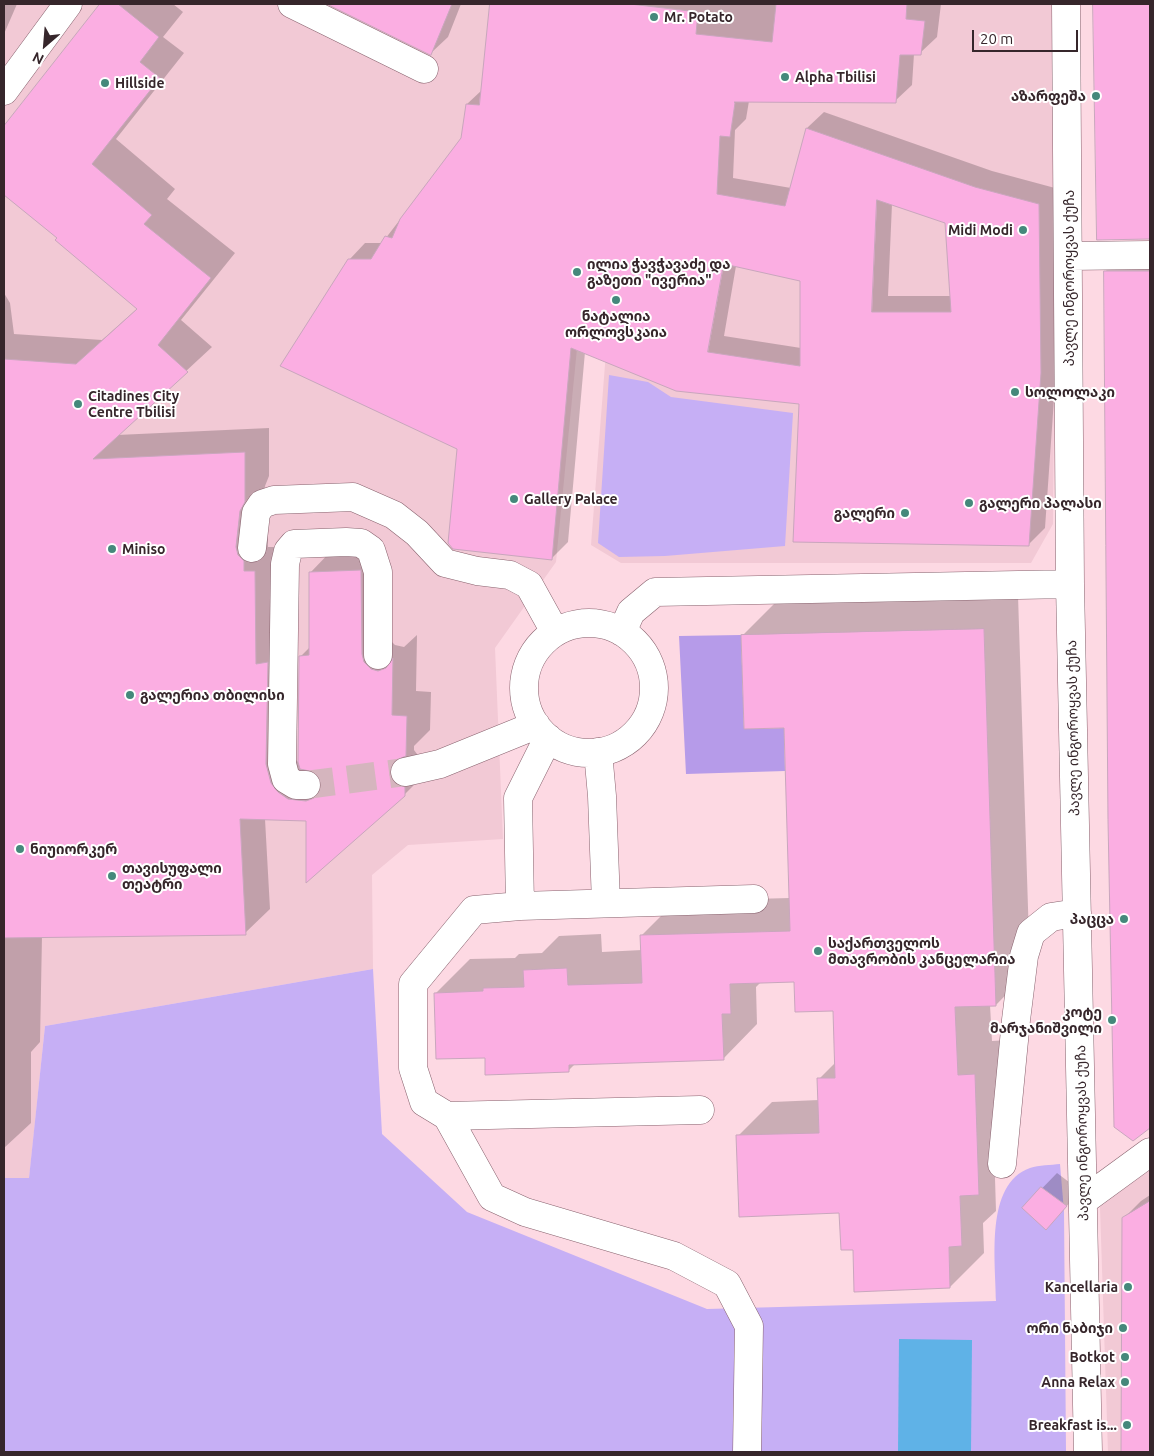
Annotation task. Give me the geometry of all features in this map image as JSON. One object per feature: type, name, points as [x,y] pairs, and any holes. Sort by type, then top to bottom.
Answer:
[{"type":"street","points":[[4,91],[68,4]]},
{"type":"street","points":[[292,4],[424,69]]},
{"type":"street","name":"პავლე ინგოროყვას ქუჩა","points":[[1066,4],[1070,584],[1088,1452]]},
{"type":"street","points":[[1069,256],[1150,256]]},
{"type":"street","points":[[252,548],[256,514],[262,504],[274,500],[353,497],[394,515],[417,533],[445,563],[477,571],[510,575],[529,584],[555,632]]},
{"type":"street","points":[[306,785],[296,785],[286,779],[282,764],[285,564],[288,551],[294,544],[346,542],[361,544],[371,550],[378,572],[378,655]]},
{"type":"street","points":[[622,632],[631,612],[655,592],[1070,584]]},
{"type":"street","points":[[588,623],[606,625],[622,632],[636,643],[646,658],[652,674],[654,692],[650,709],[642,725],[630,738],[615,747],[598,752],[563,748],[542,732],[527,710],[524,693],[525,675],[531,658],[541,643],[555,632],[571,625],[588,623]]},
{"type":"street","points":[[405,772],[440,764],[542,732]]},
{"type":"street","points":[[520,906],[518,798],[542,732]]},
{"type":"street","points":[[598,752],[602,796],[606,903]]},
{"type":"street","points":[[747,1452],[749,1326],[727,1284],[674,1256],[525,1212],[492,1197],[447,1116],[424,1102],[413,1068],[413,984],[474,910],[520,906],[754,899]]},
{"type":"street","points":[[1002,1164],[1024,956],[1031,933],[1051,917],[1077,913]]},
{"type":"street","points":[[447,1116],[700,1110]]},
{"type":"street","points":[[1084,1201],[1150,1152]]},
{"type":"shaded area","points":[[4,4],[611,4],[556,562],[495,648],[503,839],[408,845],[372,875],[373,969],[45,1026],[29,1179],[4,1178]]},
{"type":"shaded area","points":[[633,4],[1057,4],[1053,524],[1031,563],[621,563],[591,545]]},
{"type":"shaded area","points":[[609,375],[648,382],[671,397],[793,413],[785,546],[665,556],[619,557],[598,543]]},
{"type":"shaded area","points":[[741,635],[744,729],[784,728],[785,771],[686,774],[679,636]]},
{"type":"shaded area","points":[[373,969],[382,1134],[467,1212],[707,1309],[996,1301],[996,1226],[999,1207],[1005,1190],[1015,1177],[1030,1168],[1060,1164],[1064,1211],[1066,1452],[4,1452],[4,1178],[29,1178],[45,1026]]},
{"type":"shaded area","points":[[1150,1169],[1150,1452],[1108,1452],[1100,1207]]},
{"type":"water","points":[[899,1339],[972,1340],[971,1452],[898,1452]]},
{"type":"building","name":"გალერია თბილისი","points":[[100,4],[118,4],[159,37],[140,62],[160,78],[92,164],[152,215],[144,224],[211,278],[158,345],[188,372],[93,459],[245,452],[245,502],[240,511],[236,547],[238,555],[244,561],[244,571],[255,571],[256,664],[268,662],[266,764],[271,783],[278,792],[288,799],[306,801],[314,798],[320,792],[322,785],[320,778],[314,772],[300,769],[298,762],[299,656],[309,655],[309,572],[361,570],[362,654],[364,662],[371,669],[378,671],[386,668],[393,658],[392,715],[407,716],[406,756],[394,761],[390,767],[390,775],[394,783],[405,787],[405,796],[306,883],[306,821],[240,819],[246,935],[4,938],[4,359],[76,364],[137,309],[55,240],[57,238],[4,195],[4,126]]},
{"type":"building","points":[[327,4],[452,4],[431,55]]},
{"type":"building","points":[[490,4],[630,4],[698,12],[696,34],[772,42],[776,4],[907,4],[906,19],[925,21],[921,55],[900,55],[896,103],[734,102],[730,137],[720,136],[717,194],[785,206],[806,128],[975,187],[1039,204],[1041,373],[1029,546],[793,542],[799,404],[676,391],[571,348],[552,560],[453,549],[448,543],[457,449],[280,366],[348,259],[371,259],[385,236],[392,238],[400,219],[461,138],[466,104],[479,105]],"holes":[[[877,200],[945,223],[951,312],[872,312]],[[724,264],[800,281],[800,366],[708,352]]]},
{"type":"building","points":[[1093,4],[1150,4],[1150,239],[1097,240]]},
{"type":"building","points":[[1104,271],[1150,271],[1150,1128],[1133,1141],[1114,1127],[1108,820]]},
{"type":"building","name":"საქართველოს მთავრობის კანცელარია","points":[[984,629],[996,1006],[955,1007],[958,1075],[975,1074],[979,1195],[960,1196],[962,1246],[949,1247],[950,1288],[854,1292],[853,1250],[841,1250],[839,1213],[739,1217],[736,1135],[819,1133],[817,1078],[835,1078],[833,1011],[795,1012],[794,982],[730,984],[731,1014],[722,1014],[724,1060],[569,1065],[569,1072],[485,1075],[485,1058],[436,1059],[434,993],[483,991],[483,988],[524,987],[523,970],[567,968],[568,985],[642,983],[640,935],[790,931],[784,728],[744,729],[741,635]]},
{"type":"building","points":[[1041,1187],[1067,1206],[1046,1230],[1022,1208]]},
{"type":"building","points":[[1150,1201],[1150,1452],[1121,1452],[1122,1218]]},
{"type":"tunnel","points":[[306,785],[405,772]]},
{"type":"place","name":"Mr. Potato","points":[[654,17]]},
{"type":"place","name":"Alpha Tbilisi","points":[[785,77]]},
{"type":"place","name":"Hillside","points":[[105,83]]},
{"type":"place","name":"აზარფეშა","points":[[1096,96]]},
{"type":"place","name":"Midi Modi","points":[[1023,230]]},
{"type":"place","name":"ილია ჭავჭავაძე და გაზეთი \"ივერია\"","points":[[577,272]]},
{"type":"place","name":"ნატალია ორლოვსკაია","points":[[616,300]]},
{"type":"place","name":"სოლოლაკი","points":[[1015,392]]},
{"type":"place","name":"Citadines City Centre Tbilisi","points":[[78,404]]},
{"type":"place","name":"Gallery Palace","points":[[514,499]]},
{"type":"place","name":"გალერი პალასი","points":[[969,503]]},
{"type":"place","name":"გალერი","points":[[905,513]]},
{"type":"place","name":"Miniso","points":[[112,549]]},
{"type":"place","name":"გალერია თბილისი","points":[[130,695]]},
{"type":"place","name":"ნიუიორკერ","points":[[20,849]]},
{"type":"place","name":"თავისუფალი თეატრი","points":[[112,876]]},
{"type":"place","name":"პაცცა","points":[[1124,919]]},
{"type":"place","name":"საქართველოს მთავრობის კანცელარია","points":[[818,951]]},
{"type":"place","name":"კოტე მარჯანიშვილი","points":[[1112,1020]]},
{"type":"place","name":"Kancellaria","points":[[1128,1287]]},
{"type":"place","name":"ორი ნაბიჯი","points":[[1123,1328]]},
{"type":"place","name":"Botkot","points":[[1125,1357]]},
{"type":"place","name":"Anna Relax","points":[[1125,1382]]},
{"type":"place","name":"Breakfast is...","points":[[1127,1425]]}]
